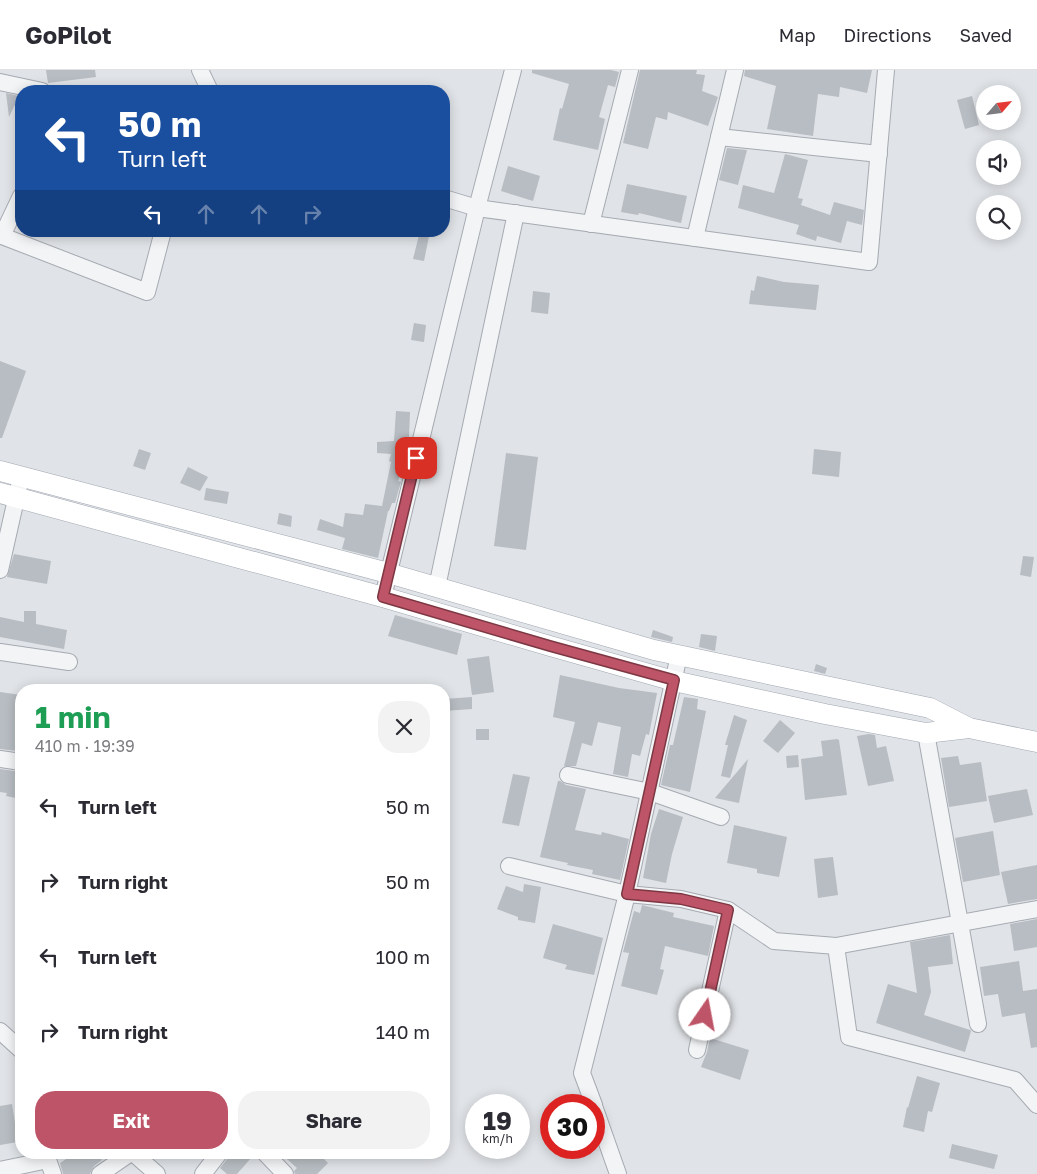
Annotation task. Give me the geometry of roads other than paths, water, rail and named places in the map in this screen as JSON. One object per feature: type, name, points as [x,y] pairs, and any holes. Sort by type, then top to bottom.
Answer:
[{"type":"main road","points":[[0,471],[388,573],[654,650],[930,708],[969,728],[1037,742]]},
{"type":"main road","points":[[8,495],[383,597],[674,680],[825,714],[926,733],[969,728]]},
{"type":"street","points":[[200,70],[207,85]]},
{"type":"street","points":[[383,597],[477,208],[513,70]]},
{"type":"street","points":[[590,224],[630,70]]},
{"type":"street","points":[[695,238],[735,70]]},
{"type":"street","points":[[450,200],[477,208],[516,214],[869,262],[886,70]]},
{"type":"street","points":[[0,82],[15,85]]},
{"type":"street","points":[[719,137],[879,154]]},
{"type":"street","points":[[15,208],[1,235],[147,292],[161,237]]},
{"type":"street","points":[[437,587],[516,214]]},
{"type":"street","points":[[0,570],[8,495],[22,476]]},
{"type":"street","points":[[0,652],[69,662]]},
{"type":"street","points":[[590,1094],[582,1073],[627,894],[679,655]]},
{"type":"street","points":[[926,733],[978,1024]]},
{"type":"street","points":[[0,759],[15,761]]},
{"type":"street","points":[[568,775],[650,792],[721,817]]},
{"type":"street","points":[[509,866],[627,894],[681,899],[728,910],[774,941],[836,946],[1037,909]]},
{"type":"street","points":[[697,1050],[728,910]]},
{"type":"street","points":[[836,946],[849,1036],[1015,1080],[1037,1105]]},
{"type":"street","points":[[0,1031],[15,1045]]},
{"type":"street","points":[[605,1137],[618,1174]]},
{"type":"street","points":[[100,1174],[122,1159]]},
{"type":"street","points":[[140,1159],[158,1174]]},
{"type":"street","points":[[204,1174],[215,1159]]},
{"type":"street","points":[[271,1159],[285,1174]]},
{"type":"street","points":[[0,1170],[48,1160],[53,1174]]}]
